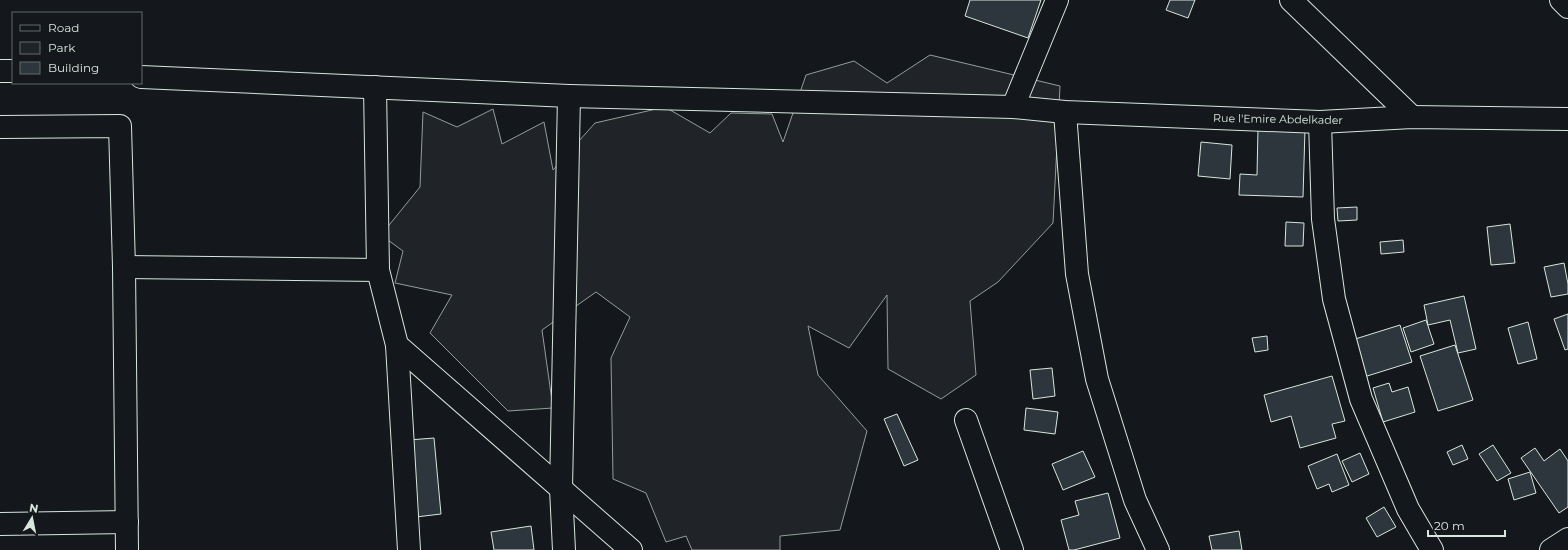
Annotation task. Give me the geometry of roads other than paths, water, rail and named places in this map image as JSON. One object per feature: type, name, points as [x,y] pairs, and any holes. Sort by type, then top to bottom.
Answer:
[{"type":"street","points":[[1013,107],[1057,0]]},
{"type":"street","points":[[1291,0],[1412,117]]},
{"type":"street","points":[[1561,0],[1568,7]]},
{"type":"street","points":[[0,70],[12,71]]},
{"type":"street","name":"Rue l'Emire Abdelkader","points":[[142,77],[569,96],[1013,107],[1065,112],[1320,122],[1412,117],[1568,119]]},
{"type":"street","points":[[375,87],[378,270],[397,345],[409,550]]},
{"type":"street","points":[[564,550],[561,489],[569,96]]},
{"type":"street","points":[[1065,112],[1077,274],[1097,379],[1135,500],[1158,550]]},
{"type":"street","points":[[1320,122],[1323,219],[1334,299],[1361,399],[1408,509],[1432,550]]},
{"type":"street","points":[[0,127],[120,126],[124,267],[127,550]]},
{"type":"street","points":[[124,267],[378,270]]},
{"type":"street","points":[[397,345],[631,550]]},
{"type":"street","points":[[966,420],[1012,550]]},
{"type":"street","points":[[0,524],[127,522]]},
{"type":"street","points":[[1551,550],[1568,539]]}]
